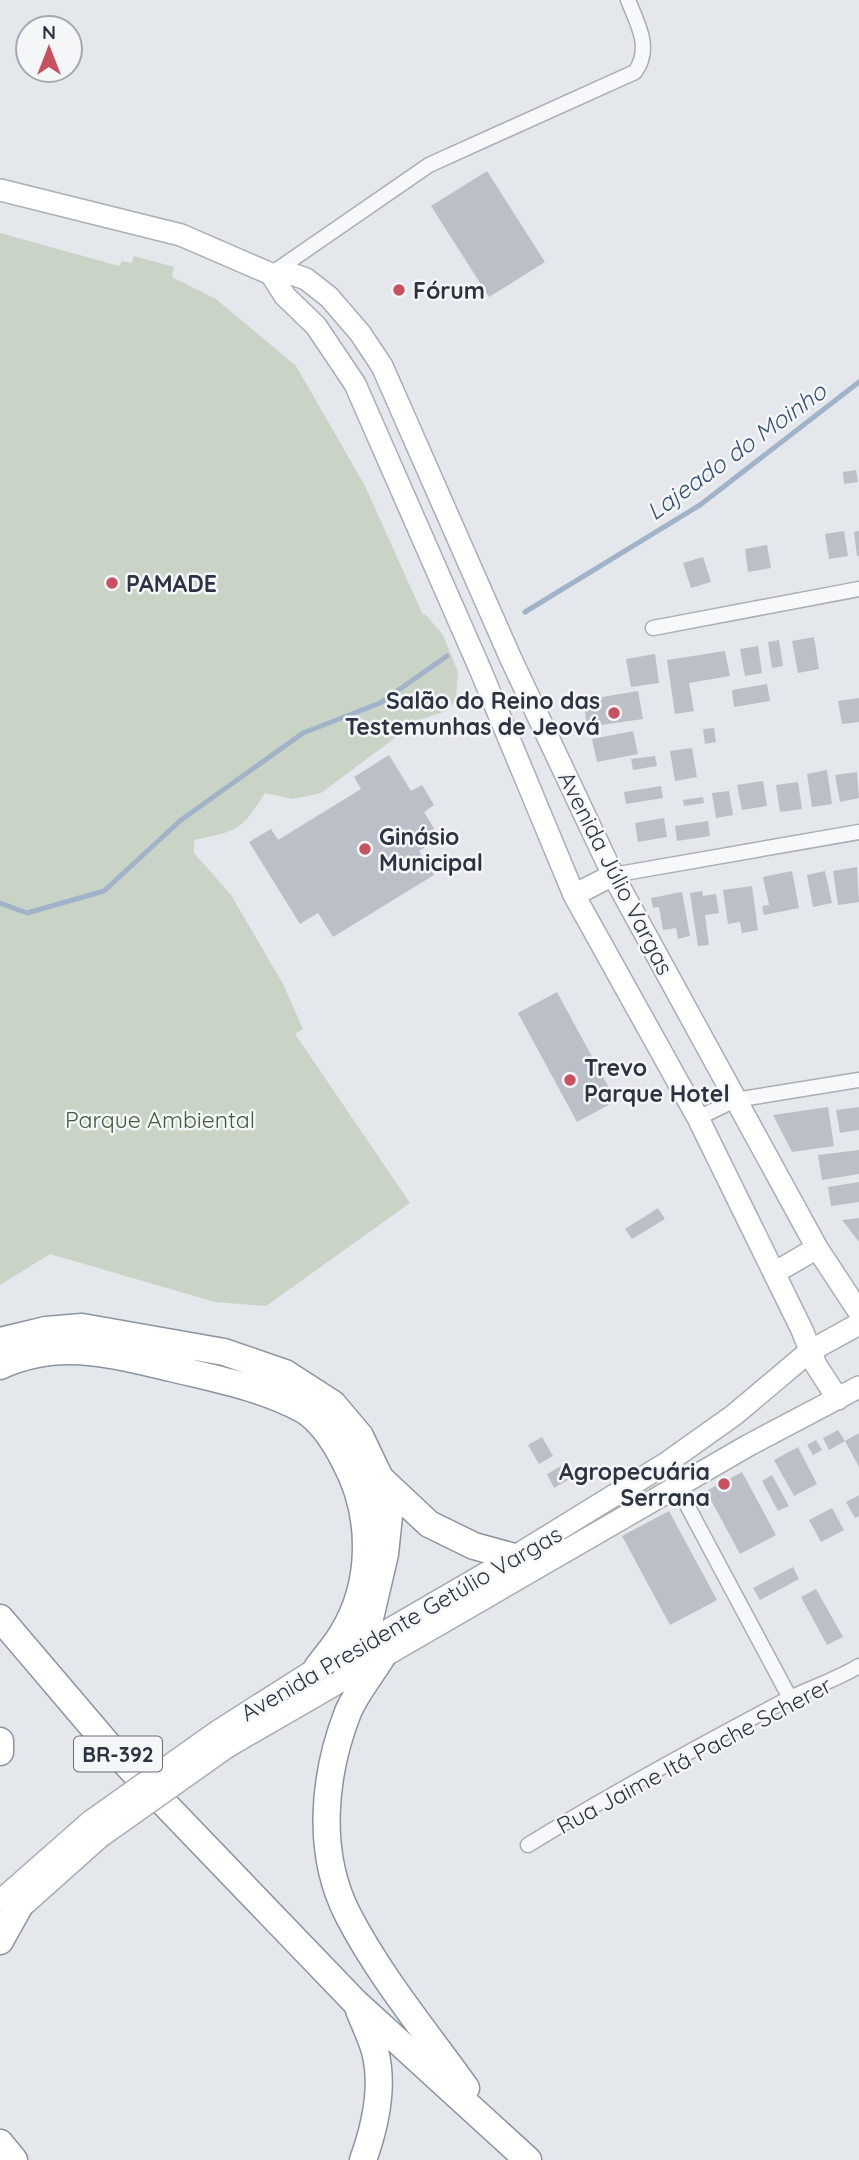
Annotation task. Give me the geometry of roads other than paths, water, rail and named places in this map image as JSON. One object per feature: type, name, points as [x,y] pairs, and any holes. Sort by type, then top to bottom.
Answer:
[{"type":"highway","points":[[0,1341],[46,1330],[82,1327],[224,1352],[285,1373],[333,1404],[360,1436],[380,1478],[389,1516],[373,1651],[333,1758],[327,1793],[326,1828],[334,1876],[347,1914],[370,1953],[500,2134]]},
{"type":"highway","points":[[0,1366],[41,1351],[87,1351],[134,1359],[259,1389],[304,1410],[333,1438],[351,1472],[366,1520],[366,1561],[360,1591],[343,1633],[317,1668]]},
{"type":"highway","points":[[380,1478],[429,1524],[474,1546],[514,1557]]},
{"type":"highway","name":"BR-392","points":[[0,1618],[109,1746],[355,2002],[528,2160]]},
{"type":"highway","points":[[346,1677],[373,1651]]},
{"type":"highway","points":[[0,1741],[0,1752]]},
{"type":"highway","points":[[0,1941],[10,1904]]},
{"type":"highway","points":[[355,2002],[375,2050],[379,2072],[375,2123],[363,2160]]},
{"type":"highway","points":[[0,2143],[14,2160]]},
{"type":"main road","name":"Avenida Júlio Vargas","points":[[0,190],[181,234],[271,274],[292,274],[306,279],[329,297],[360,332],[382,366],[511,659],[613,875],[817,1248],[859,1312]]},
{"type":"main road","name":"Avenida Júlio Vargas","points":[[271,274],[285,296],[316,326],[355,384],[480,669],[574,895],[698,1118],[810,1352],[838,1399]]},
{"type":"main road","points":[[480,669],[511,659]]},
{"type":"main road","points":[[574,895],[613,875]]},
{"type":"main road","points":[[774,1273],[817,1248]]},
{"type":"main road","name":"Avenida Presidente Getúlio Vargas","points":[[373,1651],[514,1557],[665,1464],[734,1415],[810,1352],[859,1324]]},
{"type":"main road","name":"Avenida Presidente Getúlio Vargas","points":[[222,1739],[317,1668],[373,1651],[679,1488],[749,1445],[859,1387]]},
{"type":"main road","points":[[734,1415],[749,1445]]},
{"type":"main road","name":"Avenida Presidente Getúlio Vargas","points":[[222,1739],[346,1677]]},
{"type":"main road","points":[[0,1928],[10,1904],[96,1829],[222,1739]]},
{"type":"street","points":[[271,274],[429,165],[635,72],[644,54],[641,32],[628,0]]},
{"type":"street","points":[[653,628],[859,589]]},
{"type":"street","points":[[613,875],[859,832]]},
{"type":"street","points":[[698,1118],[735,1100],[859,1080]]},
{"type":"street","points":[[665,1464],[790,1698]]},
{"type":"street","name":"Rua Jaime Itá Pache Scherer","points":[[528,1844],[598,1802],[790,1698],[859,1666]]},
{"type":"waterway","name":"Lajeado do Moinho","points":[[525,612],[700,505],[859,382]]},
{"type":"waterway","name":"Lajeado do Moinho","points":[[0,903],[27,913],[104,891],[181,820],[303,733],[380,703],[447,656]]},
{"type":"place","name":"Fórum","points":[[399,290]]},
{"type":"place","name":"PAMADE","points":[[112,583]]},
{"type":"place","name":"Salão do Reino das Testemunhas de Jeová","points":[[614,713]]},
{"type":"place","name":"Ginásio Municipal","points":[[365,849]]},
{"type":"place","name":"Trevo Parque Hotel","points":[[570,1080]]},
{"type":"place","name":"Agropecuária Serrana","points":[[724,1484]]},
{"type":"park label","name":"Parque Ambiental","points":[[160,1119]]}]
